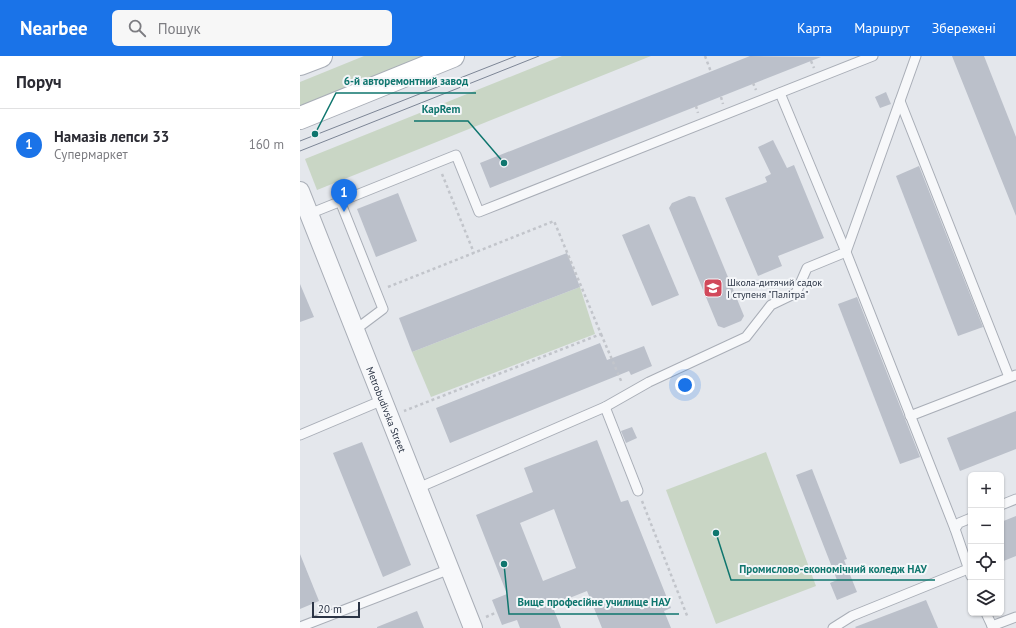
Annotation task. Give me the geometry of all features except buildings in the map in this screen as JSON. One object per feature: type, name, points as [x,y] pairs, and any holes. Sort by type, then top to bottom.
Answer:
[{"type":"main road","points":[[300,64],[321,56]]},
{"type":"main road","points":[[300,118],[453,56]]},
{"type":"street","name":"Metrobudivska Street","points":[[304,205],[450,569],[478,623]]},
{"type":"lane","points":[[304,205],[340,201],[456,155],[479,212],[873,56]]},
{"type":"lane","points":[[418,488],[605,407],[649,382],[746,338],[771,305],[796,293],[807,268],[846,252],[916,56]]},
{"type":"lane","points":[[780,93],[846,252],[955,529],[968,566]]},
{"type":"lane","points":[[900,101],[1013,376],[910,416]]},
{"type":"lane","points":[[340,201],[383,309],[355,330]]},
{"type":"lane","points":[[300,435],[383,400]]},
{"type":"lane","points":[[605,407],[638,491]]},
{"type":"lane","points":[[1004,504],[1016,499]]},
{"type":"lane","points":[[955,529],[959,523],[968,519]]},
{"type":"lane","points":[[300,626],[450,569]]},
{"type":"lane","points":[[833,628],[852,616],[968,573]]},
{"type":"lane","points":[[987,616],[992,627],[1016,616]]},
{"type":"path","points":[[704,56],[711,72]]},
{"type":"path","points":[[438,163],[474,253]]},
{"type":"path","points":[[376,292],[554,221],[626,394]]},
{"type":"path","points":[[399,413],[601,334]]},
{"type":"path","points":[[638,491],[688,618]]},
{"type":"path","points":[[478,623],[497,612]]},
{"type":"green space","points":[[364,56],[443,56],[300,116],[300,82]]},
{"type":"green space","points":[[562,56],[651,56],[317,190],[305,159]]},
{"type":"green space","points":[[580,287],[595,334],[431,397],[412,352]]},
{"type":"green space","points":[[766,452],[816,586],[716,624],[666,490]]},
{"type":"tram line","points":[[300,141],[516,56]]},
{"type":"tram line","points":[[300,151],[539,56]]},
{"type":"place","name":"6-й авторемонтний завод","points":[[315,134]]},
{"type":"place","name":"KapRem","points":[[504,163]]},
{"type":"place","name":"Намазів лепси 33","points":[[344,212]]},
{"type":"place","name":"Школа-дитячий садок І ступеня \"Палітра\"","points":[[713,288]]},
{"type":"place","name":"Промислово-економічний коледж НАУ","points":[[716,533]]},
{"type":"place","name":"Вище професійне училище НАУ","points":[[504,564]]}]
